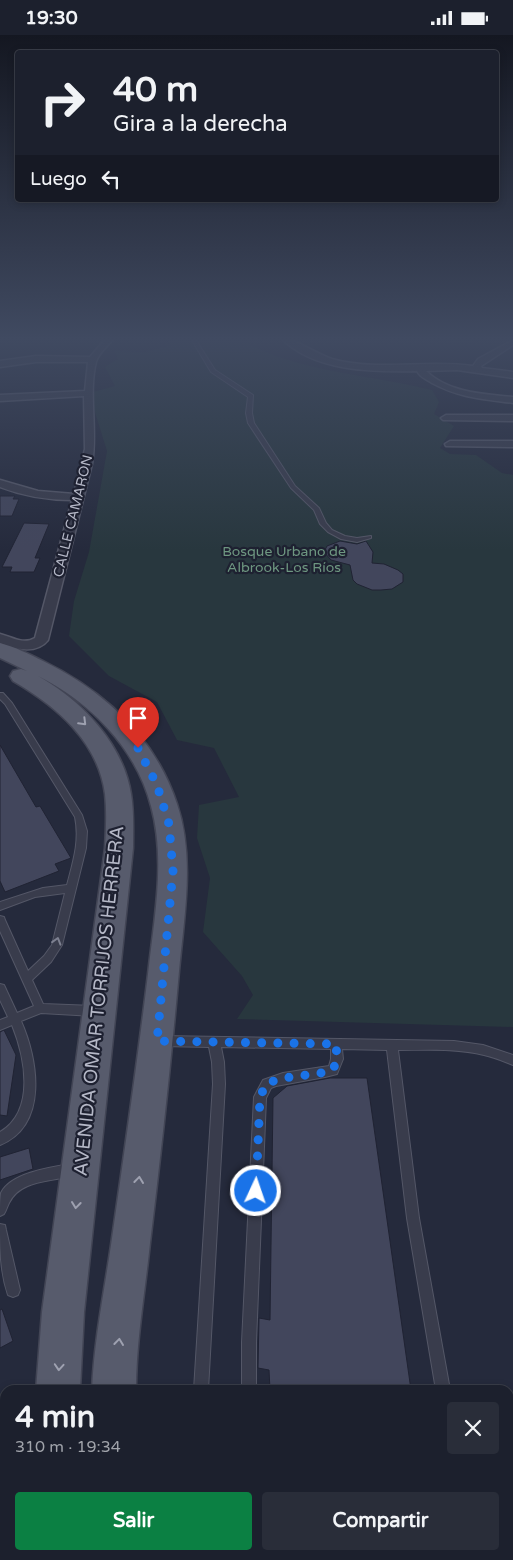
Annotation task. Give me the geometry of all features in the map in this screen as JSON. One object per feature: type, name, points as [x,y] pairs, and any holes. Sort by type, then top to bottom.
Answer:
[{"type":"main road","points":[[0,650],[60,678],[88,697],[117,721],[138,748],[157,785],[169,824],[173,871],[157,1041],[115,1385]]},
{"type":"main road","name":"AVENIDA OMAR TORRIJOS HERRERA","points":[[0,666],[38,685],[65,704],[90,729],[107,757],[118,793],[119,848],[63,1312],[58,1385]]},
{"type":"street","name":"CALLE CAMARON","points":[[0,638],[27,646],[36,645],[41,640],[90,449],[89,408]]},
{"type":"street","points":[[446,418],[513,418]]},
{"type":"street","points":[[450,444],[513,444]]},
{"type":"street","points":[[0,483],[26,493],[51,497],[77,497]]},
{"type":"lane","points":[[250,408],[251,423],[293,487],[317,509],[323,524],[330,531],[343,538],[358,540],[369,537]]},
{"type":"lane","points":[[0,695],[8,703],[79,817],[82,831],[82,839],[57,945],[43,966],[28,978]]},
{"type":"lane","points":[[0,906],[40,892],[71,889]]},
{"type":"lane","points":[[0,920],[40,1008]]},
{"type":"lane","points":[[0,989],[25,1045],[30,1066],[28,1107],[20,1125],[0,1139]]},
{"type":"lane","points":[[0,1025],[40,1008],[100,1011]]},
{"type":"lane","points":[[157,1041],[474,1046],[494,1051],[513,1060]]},
{"type":"lane","points":[[201,1385],[219,1084],[218,1062],[214,1042]]},
{"type":"lane","points":[[249,1385],[248,1342],[260,1097],[266,1084],[281,1078],[320,1074],[333,1070],[337,1059],[336,1044]]},
{"type":"lane","points":[[392,1045],[413,1217],[442,1385]]},
{"type":"lane","points":[[0,1210],[2,1200],[20,1182],[81,1168]]},
{"type":"lane","points":[[0,1230],[13,1290]]},
{"type":"green space","name":"Bosque Urbano de Albrook-Los Ríos","points":[[94,408],[436,408],[434,414],[454,426],[440,448],[450,454],[476,455],[502,473],[513,475],[513,1027],[237,1019],[253,995],[242,976],[203,932],[210,878],[197,838],[199,805],[239,797],[214,748],[177,740],[157,702],[109,676],[69,636],[74,601],[89,552],[107,451]]},
{"type":"building","points":[[0,496],[15,496],[13,499],[19,499],[12,516],[0,516]]},
{"type":"building","points":[[24,523],[49,524],[35,558],[40,558],[34,572],[10,572],[12,567],[2,567]]},
{"type":"building","points":[[340,541],[357,544],[366,541],[373,552],[372,563],[384,564],[398,570],[403,574],[403,582],[392,589],[381,590],[372,590],[357,584],[353,580],[350,565],[331,560],[324,552],[327,546]]},
{"type":"building","points":[[0,745],[36,807],[40,806],[71,858],[55,864],[59,871],[5,892],[0,881]]},
{"type":"building","points":[[4,1030],[16,1055],[7,1116],[0,1115],[0,1032]]},
{"type":"building","points":[[330,1078],[367,1078],[410,1385],[270,1385],[269,1370],[258,1368],[259,1318],[270,1320],[273,1098],[287,1086]]},
{"type":"building","points":[[29,1148],[33,1169],[0,1180],[0,1157]]},
{"type":"building","points":[[2,1309],[13,1341],[0,1348],[0,1310]]},
{"type":"route","points":[[138,748],[157,785],[169,824],[173,871],[157,1041],[336,1044],[337,1059],[333,1070],[320,1074],[281,1078],[266,1084],[260,1097],[256,1191]]}]
